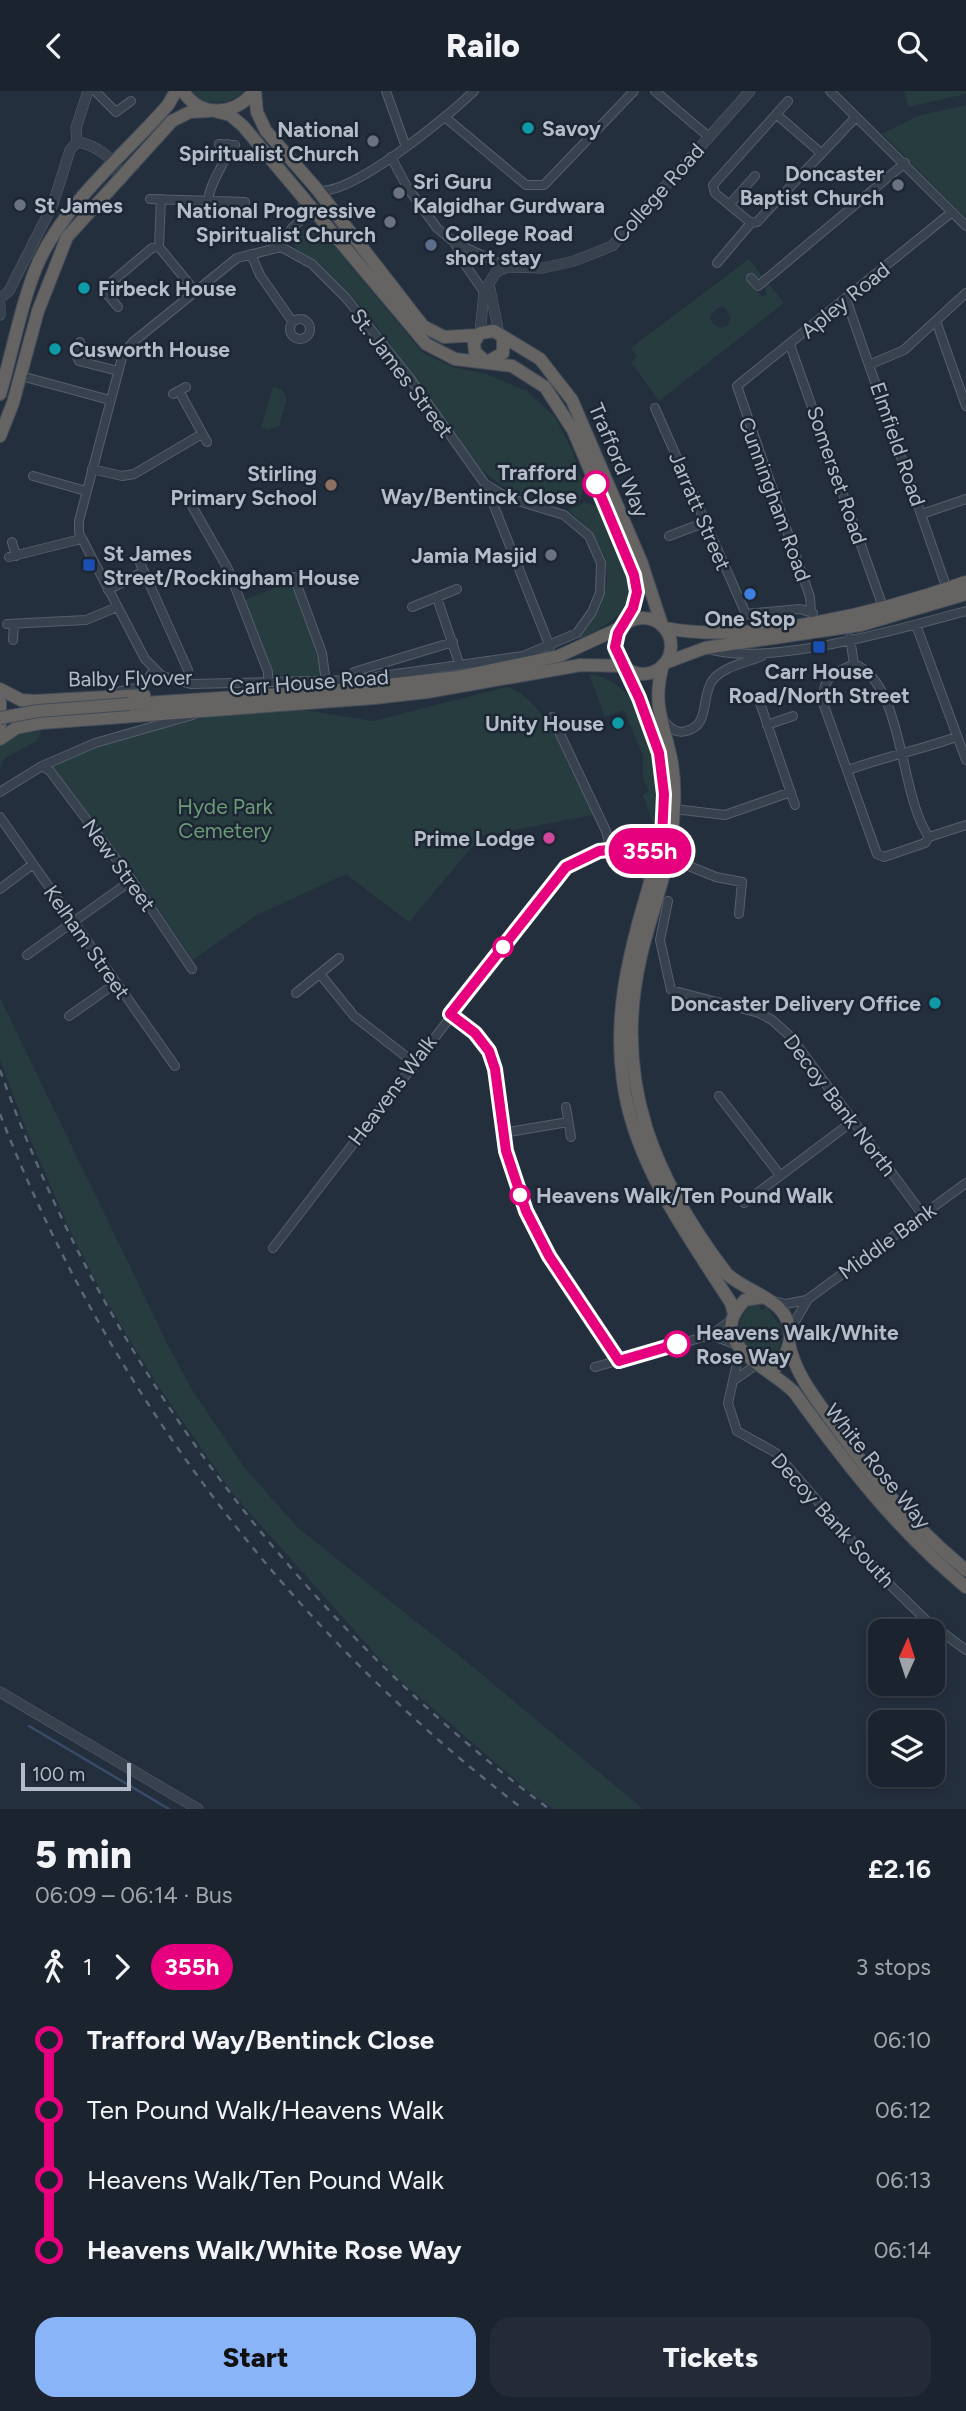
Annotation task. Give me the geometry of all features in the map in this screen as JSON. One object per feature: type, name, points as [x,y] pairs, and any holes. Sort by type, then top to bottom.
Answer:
[{"type":"highway","points":[[0,391],[3,370],[35,273],[47,246],[63,222],[114,160],[168,105],[176,91]]},
{"type":"highway","name":"Trafford Way","points":[[183,91],[191,101],[238,121],[426,344],[455,359],[512,366],[545,387],[573,430],[634,575],[637,592],[624,625]]},
{"type":"highway","points":[[0,436],[21,376],[38,311],[63,246],[79,221],[175,118],[190,111],[212,111],[240,104],[255,91]]},
{"type":"highway","name":"Trafford Way","points":[[255,91],[257,112],[266,131],[316,188],[423,326],[444,337],[480,334],[491,330],[540,359],[572,400],[641,561],[663,627]]},
{"type":"highway","points":[[480,334],[474,347],[487,361],[503,353],[501,336]]},
{"type":"highway","points":[[739,1348],[733,1335],[734,1316],[731,1303],[667,1202],[646,1160],[623,1083],[621,1008],[631,946],[662,838],[663,773],[654,738],[615,647],[624,625],[640,618],[663,627],[691,632],[730,631],[825,619],[883,607],[966,582]]},
{"type":"highway","points":[[625,667],[651,673],[664,664],[705,648],[861,625],[966,594]]},
{"type":"highway","name":"Carr House Road","points":[[129,704],[264,697],[410,684],[528,664],[584,647],[624,625]]},
{"type":"highway","points":[[663,627],[671,647],[664,664]]},
{"type":"highway","name":"Carr House Road","points":[[0,739],[7,732],[25,725],[401,695],[581,664],[625,667]]},
{"type":"highway","name":"White Rose Way","points":[[664,664],[656,698],[671,761],[674,809],[669,858],[635,986],[630,1033],[635,1091],[653,1152],[674,1194],[727,1274],[738,1284],[768,1299],[785,1315],[794,1364],[811,1393],[872,1476],[923,1532],[966,1570]]},
{"type":"highway","name":"Balby Flyover","points":[[0,689],[21,700],[170,695],[264,697]]},
{"type":"highway","points":[[0,702],[0,725]]},
{"type":"highway","name":"Balby Flyover","points":[[0,717],[38,711],[129,704]]},
{"type":"highway","points":[[734,1316],[745,1300],[768,1299]]},
{"type":"highway","points":[[760,1366],[776,1367],[782,1361],[790,1337]]},
{"type":"highway","name":"White Rose Way","points":[[739,1348],[794,1391],[836,1450],[900,1528],[966,1587]]},
{"type":"street","points":[[0,299],[9,291],[53,204],[70,150],[77,142],[76,128],[88,91]]},
{"type":"street","points":[[95,91],[116,112],[131,101]]},
{"type":"street","points":[[386,91],[399,134],[406,147]]},
{"type":"street","points":[[316,188],[326,191],[338,188],[391,157],[446,118],[474,91]]},
{"type":"street","points":[[446,118],[526,185],[535,187],[544,185],[634,91]]},
{"type":"street","points":[[655,91],[709,137]]},
{"type":"street","name":"College Road","points":[[391,157],[424,212],[442,233],[456,243],[507,267],[543,268],[575,261],[612,246],[750,91]]},
{"type":"street","points":[[830,91],[966,226]]},
{"type":"street","points":[[751,223],[715,193],[714,182],[788,101]]},
{"type":"street","points":[[776,114],[821,153]]},
{"type":"street","points":[[717,263],[751,223],[757,222],[856,117]]},
{"type":"street","points":[[77,142],[114,160],[120,173],[118,179]]},
{"type":"street","points":[[208,201],[209,186],[228,155],[228,144]]},
{"type":"street","points":[[751,278],[760,290],[905,163]]},
{"type":"street","points":[[730,204],[755,176]]},
{"type":"street","points":[[333,210],[332,197],[338,188]]},
{"type":"street","points":[[150,199],[243,202],[240,213]]},
{"type":"street","points":[[160,199],[159,247],[195,291]]},
{"type":"street","points":[[73,698],[142,687],[154,670],[81,539],[79,521],[125,349],[237,258],[281,247],[292,228],[304,216],[303,199]]},
{"type":"street","name":"Apley Road","points":[[737,386],[952,212]]},
{"type":"street","name":"College Road","points":[[456,243],[464,263],[484,292]]},
{"type":"street","points":[[118,307],[107,294],[107,286],[152,248],[159,247]]},
{"type":"street","name":"St. James Street","points":[[154,670],[181,683],[326,682],[412,674],[523,656],[550,647],[577,633],[596,603],[602,576],[599,555],[589,535],[563,514],[508,498],[485,484],[409,377],[346,298],[312,264],[281,247]]},
{"type":"street","points":[[251,254],[260,275],[292,321]]},
{"type":"street","points":[[480,334],[484,292],[496,271],[507,267]]},
{"type":"street","points":[[489,280],[501,336]]},
{"type":"street","points":[[871,364],[904,349],[966,293]]},
{"type":"street","name":"Elmfield Road","points":[[846,299],[871,364],[947,589]]},
{"type":"street","points":[[0,306],[0,315]]},
{"type":"street","points":[[936,321],[966,406]]},
{"type":"street","points":[[80,342],[76,355],[79,361],[118,371]]},
{"type":"street","name":"Somerset Road","points":[[790,345],[883,607]]},
{"type":"street","points":[[3,370],[16,370],[25,357]]},
{"type":"street","points":[[21,376],[110,400]]},
{"type":"street","name":"Cunningham Road","points":[[737,386],[810,597],[811,612]]},
{"type":"street","points":[[92,469],[122,476],[134,474],[204,438],[179,391]]},
{"type":"street","name":"Jarratt Street","points":[[655,408],[746,614]]},
{"type":"street","points":[[33,476],[86,491]]},
{"type":"street","points":[[188,499],[233,581],[268,672],[268,683]]},
{"type":"street","points":[[922,514],[966,499]]},
{"type":"street","points":[[494,506],[502,515],[550,647]]},
{"type":"street","points":[[669,536],[706,522]]},
{"type":"street","points":[[12,541],[12,557],[81,539]]},
{"type":"street","points":[[108,590],[142,567],[188,670]]},
{"type":"street","points":[[294,577],[322,653],[326,682]]},
{"type":"street","points":[[412,607],[457,589]]},
{"type":"street","points":[[437,598],[458,660]]},
{"type":"street","points":[[13,640],[10,624],[86,620],[117,607]]},
{"type":"street","points":[[730,631],[746,614],[800,609],[825,619]]},
{"type":"street","points":[[658,713],[675,731],[683,732],[695,728],[703,716],[705,698],[713,680],[726,670],[768,654],[916,625],[966,611]]},
{"type":"street","points":[[916,625],[966,760]]},
{"type":"street","points":[[850,638],[854,664],[875,677],[900,742],[912,796],[929,837]]},
{"type":"street","points":[[354,672],[453,642]]},
{"type":"street","points":[[705,648],[727,653],[768,654]]},
{"type":"street","points":[[726,670],[730,662],[727,653]]},
{"type":"street","points":[[409,655],[412,674]]},
{"type":"street","points":[[854,664],[830,675],[823,685],[822,700],[880,857],[925,843],[929,837],[966,825]]},
{"type":"street","points":[[760,703],[795,805]]},
{"type":"street","points":[[0,792],[41,766],[114,735],[162,725],[206,709]]},
{"type":"street","points":[[767,725],[793,716]]},
{"type":"street","points":[[552,717],[606,831],[611,850]]},
{"type":"street","points":[[848,770],[901,753],[911,754],[956,737]]},
{"type":"street","name":"New Street","points":[[41,766],[50,771],[132,880],[192,969]]},
{"type":"street","points":[[674,809],[724,815],[791,792]]},
{"type":"street","name":"Kelham Street","points":[[0,817],[175,1066]]},
{"type":"street","points":[[450,1014],[566,867],[592,853],[611,850],[636,853],[650,851],[662,838]]},
{"type":"street","points":[[636,853],[646,866],[649,886]]},
{"type":"street","points":[[669,858],[716,877],[742,882],[739,914]]},
{"type":"street","points":[[0,889],[33,864]]},
{"type":"street","points":[[27,955],[132,880]]},
{"type":"street","name":"Decoy Bank North","points":[[668,901],[660,940],[671,990],[743,1007],[772,1020],[791,1037],[923,1215]]},
{"type":"street","points":[[296,993],[339,958]]},
{"type":"street","points":[[320,974],[354,1016],[413,1062]]},
{"type":"street","points":[[69,1016],[116,983]]},
{"type":"street","name":"Heavens Walk","points":[[273,1248],[450,1014],[475,1033],[494,1061],[503,1133],[518,1191],[539,1239],[619,1361]]},
{"type":"street","points":[[719,1096],[780,1175]]},
{"type":"street","points":[[566,1107],[571,1137]]},
{"type":"street","points":[[744,1203],[853,1121]]},
{"type":"street","points":[[503,1133],[568,1122]]},
{"type":"street","name":"Middle Bank","points":[[790,1337],[808,1299],[966,1183]]},
{"type":"street","points":[[768,1299],[786,1304],[808,1299]]},
{"type":"street","points":[[595,1367],[711,1335],[734,1316]]},
{"type":"street","points":[[711,1335],[739,1348]]},
{"type":"street","name":"Decoy Bank South","points":[[739,1348],[728,1403],[737,1431],[776,1453],[888,1583],[927,1622],[966,1650]]},
{"type":"street","points":[[733,1381],[760,1366]]},
{"type":"street","points":[[0,1692],[198,1809]]},
{"type":"green space","points":[[190,91],[243,91],[231,100],[216,103],[202,100]]},
{"type":"green space","points":[[904,91],[966,91],[966,94],[908,107]]},
{"type":"green space","points":[[966,105],[966,218],[882,134],[918,116]]},
{"type":"green space","points":[[311,226],[320,229],[423,353],[452,367],[486,374],[527,391],[555,417],[572,450],[584,486],[580,500],[568,504],[554,504],[527,498],[501,485],[480,468],[367,313],[318,262],[297,249],[292,242],[294,235]]},
{"type":"green space","points":[[749,259],[763,277],[757,279],[751,274],[746,279],[763,297],[767,294],[765,288],[768,283],[784,303],[659,401],[631,362],[637,357],[631,348]],"holes":[[[725,307],[731,319],[728,325],[720,328],[712,323],[710,317],[717,308]]]},
{"type":"green space","points":[[273,387],[282,390],[287,398],[279,426],[269,430],[261,427]]},
{"type":"green space","points":[[584,503],[601,507],[621,550],[629,581],[628,596],[622,609],[607,624],[578,640],[601,605],[607,572],[604,556],[596,541],[568,510]]},
{"type":"green space","points":[[294,580],[324,660],[319,676],[275,677],[268,672],[242,601]]},
{"type":"green space","points":[[589,674],[610,680],[626,693],[638,712],[653,757],[657,781],[657,824],[652,821],[643,795],[649,792],[643,778],[643,756],[624,710],[605,717]]},
{"type":"green space","name":"Hyde Park Cemetery","points":[[507,687],[521,694],[548,723],[572,761],[598,814],[481,836],[409,922],[346,874],[255,916],[193,960],[137,877],[51,765],[120,738],[230,712],[292,708],[373,721]]},
{"type":"green space","points":[[42,728],[37,741],[5,758],[0,768],[0,747],[8,736]]},
{"type":"green space","points":[[0,998],[167,1343],[191,1388],[244,1467],[298,1528],[467,1662],[643,1809],[554,1809],[537,1798],[396,1677],[234,1495],[158,1386],[104,1297],[72,1235],[28,1134],[0,1060]]},
{"type":"green space","points":[[753,1304],[761,1304],[760,1309],[764,1310],[766,1305],[782,1329],[779,1351],[765,1362],[746,1349],[740,1338],[741,1319]]},
{"type":"waterway","points":[[29,1726],[169,1809]]},
{"type":"railway","points":[[0,1070],[43,1179],[95,1283],[154,1384],[220,1480],[293,1570],[373,1656],[458,1735],[549,1809]]},
{"type":"railway","points":[[0,1114],[43,1215],[94,1313],[150,1407],[214,1497],[283,1583],[357,1664],[438,1739],[523,1809]]},
{"type":"bus line","name":"355h","points":[[596,484],[634,575],[637,592],[633,608],[616,637],[615,647],[639,698],[659,753],[664,794],[662,838],[650,851],[599,851],[566,867],[450,1014],[484,1041],[494,1061],[506,1151],[526,1211],[549,1256],[619,1361],[677,1344]]},
{"type":"place","name":"Savoy","points":[[528,128]]},
{"type":"place","name":"National Spiritualist Church","points":[[373,141]]},
{"type":"place","name":"Doncaster Baptist Church","points":[[898,185]]},
{"type":"place","name":"Sri Guru Kalgidhar Gurdwara","points":[[399,193]]},
{"type":"place","name":"St James","points":[[20,205]]},
{"type":"place","name":"National Progressive Spiritualist Church","points":[[390,222]]},
{"type":"place","name":"College Road short stay","points":[[431,245]]},
{"type":"place","name":"Firbeck House","points":[[84,288]]},
{"type":"place","name":"Cusworth House","points":[[55,349]]},
{"type":"place","name":"Trafford Way/Bentinck Close","points":[[596,484]]},
{"type":"place","name":"Stirling Primary School","points":[[331,485]]},
{"type":"place","name":"Jamia Masjid","points":[[551,555]]},
{"type":"place","name":"St James Street/Rockingham House","points":[[89,565]]},
{"type":"place","name":"One Stop","points":[[750,594]]},
{"type":"place","name":"Carr House Road/North Street","points":[[819,647]]},
{"type":"place","name":"Unity House","points":[[618,723]]},
{"type":"place","name":"Prime Lodge","points":[[549,838]]},
{"type":"place","name":"Doncaster Delivery Office","points":[[935,1003]]},
{"type":"place","name":"Heavens Walk/Ten Pound Walk","points":[[520,1195]]},
{"type":"place","name":"Heavens Walk/White Rose Way","points":[[677,1344]]}]
